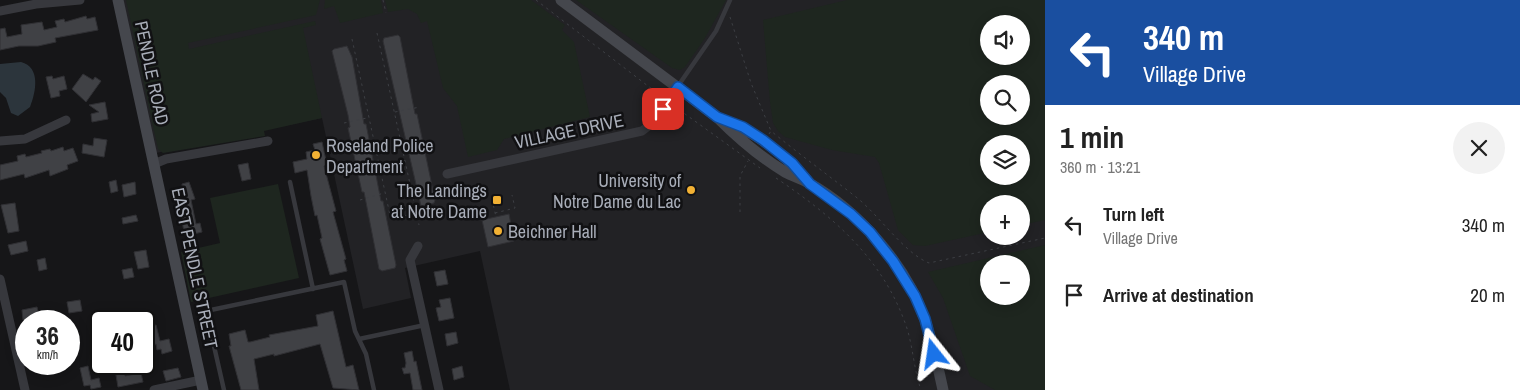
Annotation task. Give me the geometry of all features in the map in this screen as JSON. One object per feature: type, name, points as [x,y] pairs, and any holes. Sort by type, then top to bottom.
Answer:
[{"type":"street","points":[[0,12],[49,2],[80,0]]},
{"type":"street","name":"PENDLE ROAD","points":[[118,0],[153,159]]},
{"type":"street","points":[[561,0],[717,117],[737,137],[786,172],[810,184],[851,214],[870,232],[905,278],[925,319],[943,390]]},
{"type":"street","name":"VILLAGE DRIVE","points":[[447,174],[631,134],[650,126],[678,87]]},
{"type":"street","points":[[0,141],[25,139],[66,120]]},
{"type":"street","points":[[153,159],[172,158],[268,141]]},
{"type":"street","name":"EAST PENDLE STREET","points":[[153,159],[202,385]]},
{"type":"street","points":[[418,246],[410,260],[439,390]]},
{"type":"street","points":[[0,279],[25,390]]},
{"type":"street","points":[[154,390],[202,385]]},
{"type":"lane","points":[[678,87],[716,30],[730,0]]},
{"type":"lane","points":[[290,182],[313,288]]},
{"type":"lane","points":[[224,390],[206,311],[344,282],[355,331],[366,354],[374,390]]},
{"type":"lane","points":[[359,340],[425,325]]},
{"type":"path","points":[[383,0],[386,13]]},
{"type":"path","points":[[536,0],[668,102],[763,170]]},
{"type":"path","points":[[727,8],[751,83],[771,131],[856,197],[883,221],[911,253],[929,264],[1045,238]]},
{"type":"path","points":[[377,33],[419,225]]},
{"type":"path","points":[[352,39],[390,215],[393,217],[442,211]]},
{"type":"path","points":[[394,112],[420,107]]},
{"type":"path","points":[[344,123],[369,118]]},
{"type":"path","points":[[766,137],[771,131]]},
{"type":"path","points":[[740,212],[740,176],[747,162]]},
{"type":"path","points":[[770,174],[830,216],[853,238],[874,263],[892,293],[904,320],[921,390]]},
{"type":"path","points":[[360,200],[385,193]]},
{"type":"path","points":[[495,213],[515,208],[512,195]]},
{"type":"path","points":[[492,199],[496,217]]},
{"type":"shaded area","name":"University of Notre Dame du Lac","points":[[123,0],[1045,0],[1045,390],[510,390],[480,251],[405,268],[411,298],[363,309],[322,118],[156,153]]},
{"type":"shaded area","points":[[126,0],[320,0],[316,15],[188,43],[189,49],[315,21],[316,25],[303,28],[322,118],[264,131],[265,136],[163,153],[158,149]]},
{"type":"shaded area","points":[[325,0],[381,0],[383,13],[340,23],[334,6],[324,9]]},
{"type":"shaded area","points":[[385,0],[531,0],[565,25],[562,30],[574,42],[590,117],[504,139],[497,150],[468,157],[457,106],[443,88],[427,21],[421,23],[417,14],[408,9],[388,12]]},
{"type":"shaded area","points":[[576,0],[726,0],[705,38],[685,67],[680,70],[672,68]]},
{"type":"shaded area","points":[[847,0],[1045,0],[1045,220],[1030,223],[1030,195],[980,195],[980,234],[925,246],[913,245],[898,230],[879,163],[875,157],[832,150],[785,137],[773,123],[763,20]]},
{"type":"shaded area","points":[[21,62],[32,69],[35,87],[30,107],[18,116],[11,113],[6,98],[0,92],[0,64]]},
{"type":"shaded area","points":[[278,184],[299,278],[191,302],[181,252],[220,243],[210,198]]},
{"type":"shaded area","points":[[1045,245],[1045,390],[995,390],[970,376],[943,298],[928,272],[980,260],[980,305],[1030,305],[1030,255],[1002,255]]},
{"type":"building","points":[[86,16],[87,19],[95,17],[98,30],[55,38],[56,42],[38,46],[19,46],[0,50],[0,29],[5,28],[7,37],[22,34],[21,25],[42,22],[44,30],[57,27],[55,21],[64,19],[65,22]]},
{"type":"building","points":[[398,35],[400,37],[435,200],[434,203],[421,206],[383,41],[384,38]]},
{"type":"building","points":[[347,46],[352,57],[364,124],[366,124],[396,265],[395,268],[382,271],[379,269],[364,192],[362,192],[348,128],[350,127],[348,115],[332,51]]},
{"type":"building","points":[[83,74],[93,80],[95,77],[101,81],[86,102],[72,89]]},
{"type":"building","points":[[52,76],[53,79],[64,76],[67,89],[59,91],[60,96],[51,98],[46,77]]},
{"type":"building","points":[[105,102],[108,119],[92,122],[91,114],[99,112],[89,105]]},
{"type":"building","points":[[94,138],[107,140],[104,157],[82,153],[83,144],[93,146]]},
{"type":"building","points":[[322,142],[327,165],[324,166],[336,211],[333,212],[346,259],[344,260],[347,271],[330,275],[320,239],[322,238],[317,215],[315,216],[307,170],[295,173],[293,162],[307,159],[306,152],[315,150],[313,144]]},
{"type":"building","points":[[63,147],[64,151],[73,148],[78,161],[67,165],[68,169],[50,176],[49,170],[25,178],[24,174],[0,180],[0,165],[18,161],[17,156],[25,154],[26,157],[42,153],[41,151],[50,149],[51,151]]},
{"type":"building","points":[[248,163],[251,179],[242,181],[238,165]]},
{"type":"building","points":[[116,180],[118,191],[111,193],[109,182]]},
{"type":"building","points":[[135,182],[136,194],[124,197],[122,185]]},
{"type":"building","points":[[189,182],[195,199],[191,200],[196,224],[200,223],[202,232],[185,236],[176,193],[183,192],[182,184]]},
{"type":"building","points":[[15,203],[19,231],[8,233],[1,205]]},
{"type":"building","name":"Beichner Hall","points":[[509,214],[514,241],[488,247],[482,220]]},
{"type":"building","points":[[136,215],[138,221],[123,224],[122,218]]},
{"type":"building","points":[[26,241],[28,251],[11,255],[8,245]]},
{"type":"building","points":[[146,250],[149,267],[138,269],[134,252]]},
{"type":"building","points":[[45,258],[47,269],[39,271],[37,260]]},
{"type":"building","points":[[132,268],[134,277],[124,279],[122,270]]},
{"type":"building","points":[[445,270],[448,284],[437,286],[434,272]]},
{"type":"building","points":[[450,298],[454,318],[439,321],[436,308],[441,307],[439,300]]},
{"type":"building","points":[[80,300],[82,311],[68,310],[67,302]]},
{"type":"building","points":[[37,307],[38,310],[22,310]]},
{"type":"building","points":[[333,311],[346,367],[353,365],[359,390],[333,388],[320,344],[274,356],[274,354],[254,359],[259,390],[241,390],[229,346],[231,346],[229,334],[245,330],[248,342],[250,342],[270,337],[269,335],[318,326],[316,315]]},
{"type":"building","points":[[155,325],[160,341],[169,339],[172,351],[162,354],[161,349],[157,350],[155,344]]},
{"type":"building","points":[[456,332],[458,343],[447,346],[445,334]]},
{"type":"building","points":[[412,351],[422,390],[413,390],[410,373],[404,374],[402,368],[405,368],[406,363],[404,353]]},
{"type":"building","points":[[88,366],[91,380],[99,378],[101,387],[91,389],[90,385],[84,386],[80,368]]},
{"type":"building","points":[[462,366],[464,377],[454,380],[452,369]]},
{"type":"building","points":[[178,368],[181,377],[166,381],[163,371]]},
{"type":"building","points":[[116,375],[141,375],[143,382],[118,387]]},
{"type":"place","name":"Roseland Police Department","points":[[316,155]]},
{"type":"place","name":"University of Notre Dame du Lac","points":[[691,190]]},
{"type":"place","name":"The Landings at Notre Dame","points":[[497,200]]},
{"type":"place","name":"Beichner Hall","points":[[498,231]]},
{"type":"route","points":[[663,109],[678,87],[717,117],[743,127],[763,140],[792,163],[810,184],[851,214],[870,232],[905,278],[925,319],[934,354]]}]
